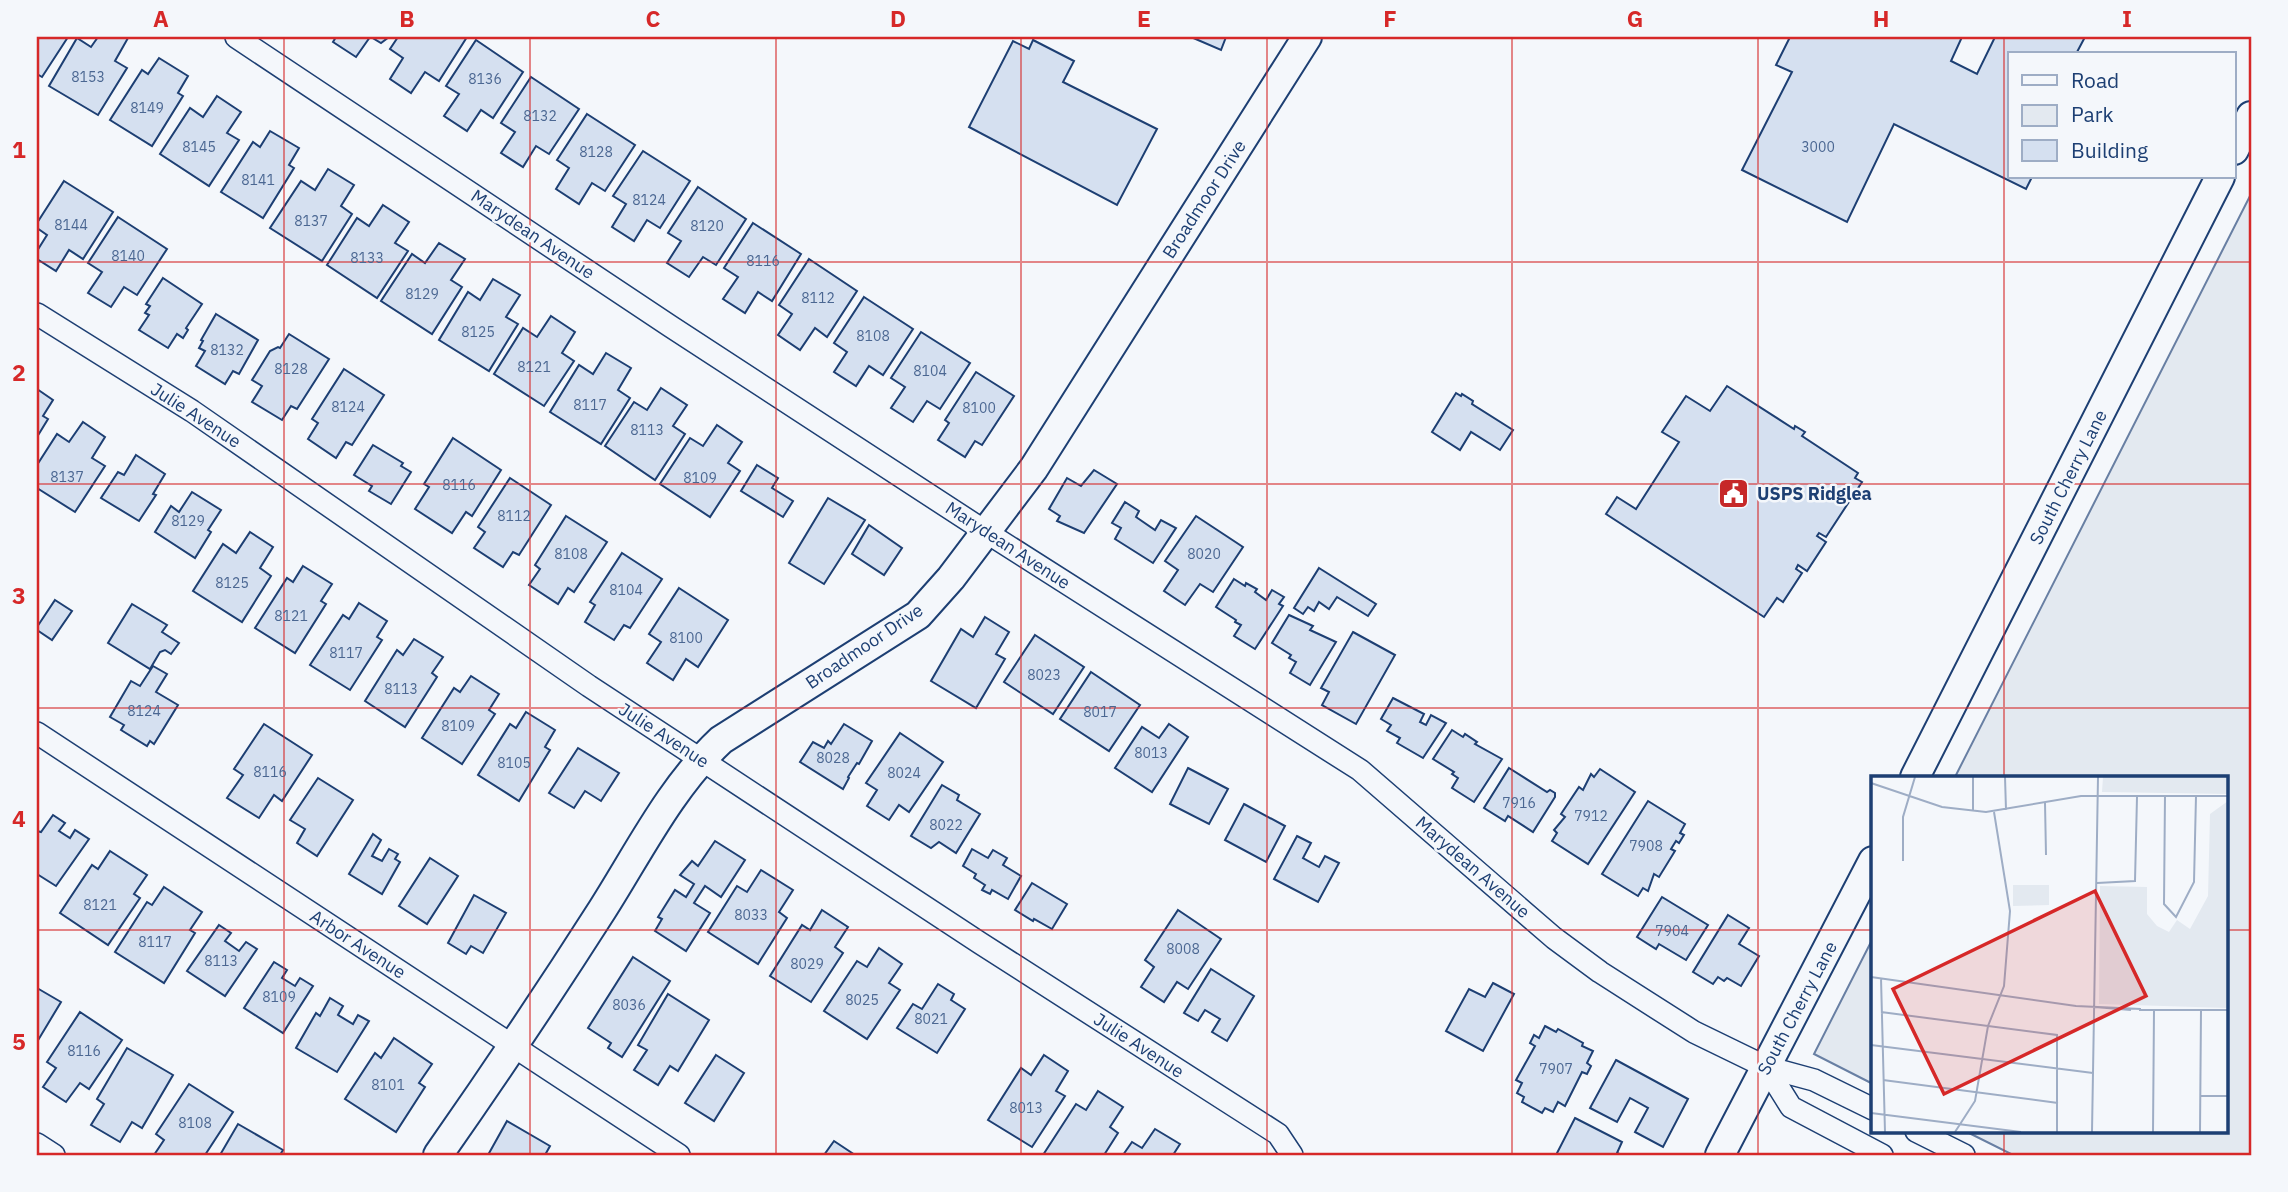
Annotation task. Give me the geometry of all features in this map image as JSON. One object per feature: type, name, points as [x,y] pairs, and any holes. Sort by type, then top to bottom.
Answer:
[{"type":"street","name":"Marydean Avenue","points":[[236,37],[670,326],[1360,770],[1554,938],[1600,972],[1695,1032],[1766,1067],[1814,1080],[1871,1108]]},
{"type":"street","name":"Broadmoor Drive","points":[[438,1155],[514,1046],[676,790],[701,759],[721,740],[918,615],[951,578],[1041,457],[1307,37]]},
{"type":"street","points":[[2236,146],[2251,116]]},
{"type":"street","name":"South Cherry Lane","points":[[1916,776],[2219,178]]},
{"type":"street","name":"Julie Avenue","points":[[37,314],[192,411],[589,686],[980,943],[1278,1134],[1292,1154]]},
{"type":"street","name":"Arbor Avenue","points":[[37,733],[679,1155]]},
{"type":"street","name":"South Cherry Lane","points":[[1720,1155],[1871,865]]},
{"type":"street","points":[[1766,1067],[1791,1107],[1882,1155]]},
{"type":"street","points":[[1918,1132],[1964,1155]]},
{"type":"street","points":[[37,1144],[54,1155]]},
{"type":"green space","points":[[2251,194],[2251,1155],[2013,1155],[1967,1132],[2228,1132],[2228,776],[1956,776]]},
{"type":"green space","points":[[1871,942],[1871,1083],[1814,1054]]},
{"type":"building","points":[[37,37],[68,37],[42,77],[37,74]]},
{"type":"building","points":[[98,37],[128,38],[115,61],[127,68],[98,115],[49,86],[77,38],[91,47]]},
{"type":"building","points":[[336,37],[370,37],[356,57],[333,42]]},
{"type":"building","points":[[371,37],[389,37],[381,43]]},
{"type":"building","points":[[398,37],[467,37],[439,81],[425,72],[411,93],[390,79],[403,58],[390,49]]},
{"type":"building","points":[[1191,37],[1226,37],[1221,50]]},
{"type":"building","points":[[1790,37],[1962,37],[1951,61],[1977,74],[1995,37],[2085,37],[2077,52],[2008,52],[2008,178],[2032,178],[2026,189],[1894,124],[1847,222],[1742,170],[1792,72],[1776,65]]},
{"type":"building","points":[[476,40],[523,72],[493,118],[481,110],[467,131],[444,116],[459,94],[446,86]]},
{"type":"building","points":[[1033,40],[1074,61],[1063,82],[1157,129],[1117,205],[969,127],[1013,41],[1029,49]]},
{"type":"building","points":[[159,58],[188,76],[178,93],[183,96],[152,146],[110,120],[142,70],[148,74]]},
{"type":"building","points":[[531,77],[579,109],[549,154],[536,146],[523,167],[501,153],[515,132],[501,123]]},
{"type":"building","points":[[217,96],[241,112],[227,133],[239,140],[209,186],[160,154],[190,108],[203,117]]},
{"type":"building","points":[[587,114],[635,145],[605,191],[592,183],[579,204],[556,189],[569,168],[557,160]]},
{"type":"building","points":[[270,131],[299,148],[289,165],[294,168],[263,218],[221,192],[253,142],[260,147]]},
{"type":"building","points":[[643,151],[690,181],[660,228],[647,220],[634,241],[612,227],[626,204],[613,196]]},
{"type":"building","points":[[328,169],[354,185],[341,206],[352,214],[322,261],[270,228],[301,181],[315,190]]},
{"type":"building","points":[[64,181],[113,212],[83,259],[69,250],[56,271],[37,259],[37,251],[47,235],[37,228],[37,223]]},
{"type":"building","points":[[698,187],[746,219],[716,265],[703,257],[689,277],[667,263],[681,241],[668,233]]},
{"type":"building","points":[[383,205],[409,222],[395,243],[408,251],[377,298],[327,265],[357,218],[369,226]]},
{"type":"building","points":[[118,217],[167,249],[137,295],[124,287],[111,307],[88,293],[102,272],[88,263]]},
{"type":"building","points":[[753,223],[801,254],[772,301],[758,292],[745,313],[723,299],[738,277],[724,268]]},
{"type":"building","points":[[439,243],[465,259],[451,280],[462,287],[432,334],[381,301],[412,254],[425,263]]},
{"type":"building","points":[[809,259],[857,291],[827,337],[815,328],[800,350],[778,335],[792,314],[779,305]]},
{"type":"building","points":[[163,278],[202,304],[186,328],[188,330],[183,338],[177,334],[168,348],[139,330],[149,315],[145,313],[150,306],[146,304]]},
{"type":"building","points":[[493,279],[520,295],[506,317],[518,324],[489,371],[439,340],[468,292],[480,300]]},
{"type":"building","points":[[864,297],[913,329],[883,375],[869,366],[856,386],[834,372],[847,352],[834,343]]},
{"type":"building","points":[[216,314],[258,340],[239,374],[233,371],[225,384],[196,366],[205,351],[199,348],[203,341],[201,340]]},
{"type":"building","points":[[551,316],[575,332],[562,353],[574,361],[544,406],[494,374],[523,328],[537,337]]},
{"type":"building","points":[[921,332],[970,363],[940,409],[927,401],[913,422],[891,408],[905,387],[891,378]]},
{"type":"building","points":[[289,334],[329,359],[297,409],[291,406],[282,420],[252,402],[262,386],[252,380],[270,351],[280,348]]},
{"type":"building","points":[[606,353],[631,368],[618,390],[630,398],[601,444],[550,412],[579,365],[593,374]]},
{"type":"building","points":[[344,369],[384,395],[352,445],[346,442],[336,458],[308,439],[318,423],[312,419]]},
{"type":"building","points":[[976,372],[1014,396],[982,445],[975,441],[965,457],[938,440],[949,423],[945,420]]},
{"type":"building","points":[[1727,386],[1794,429],[1795,426],[1805,432],[1802,436],[1858,473],[1855,478],[1862,482],[1826,537],[1819,533],[1817,536],[1826,542],[1807,571],[1798,565],[1796,569],[1802,573],[1783,602],[1777,598],[1764,617],[1606,514],[1617,497],[1636,509],[1679,442],[1662,432],[1686,396],[1710,411]]},
{"type":"building","points":[[661,388],[687,405],[673,426],[685,434],[655,480],[605,446],[634,402],[647,410]]},
{"type":"building","points":[[37,389],[53,400],[43,416],[48,419],[37,437]]},
{"type":"building","points":[[1456,393],[1473,401],[1472,404],[1513,430],[1500,450],[1471,432],[1460,450],[1432,432]]},
{"type":"building","points":[[83,422],[105,437],[92,458],[105,466],[75,512],[37,488],[37,465],[57,434],[69,442]]},
{"type":"building","points":[[717,425],[742,442],[728,463],[740,471],[710,517],[660,484],[690,438],[703,446]]},
{"type":"building","points":[[453,438],[501,470],[472,516],[466,512],[452,533],[415,509],[429,487],[424,484]]},
{"type":"building","points":[[373,445],[403,463],[401,466],[411,472],[391,504],[369,491],[372,486],[354,475]]},
{"type":"building","points":[[136,455],[165,474],[153,494],[156,495],[139,521],[101,498],[118,472],[124,475]]},
{"type":"building","points":[[757,465],[778,478],[772,488],[793,501],[783,517],[741,491]]},
{"type":"building","points":[[1094,470],[1117,484],[1084,533],[1057,521],[1060,516],[1049,509],[1067,478],[1081,486]]},
{"type":"building","points":[[510,478],[551,505],[519,555],[513,552],[503,567],[474,548],[485,532],[478,527]]},
{"type":"building","points":[[192,492],[221,510],[195,558],[155,532],[171,506],[179,512]]},
{"type":"building","points":[[828,498],[865,520],[824,584],[789,563]]},
{"type":"building","points":[[1125,502],[1139,511],[1136,517],[1155,530],[1161,520],[1176,528],[1153,563],[1115,539],[1121,528],[1112,523]]},
{"type":"building","points":[[566,516],[607,542],[574,592],[568,588],[558,604],[529,585],[540,569],[535,565]]},
{"type":"building","points":[[1196,516],[1243,547],[1213,592],[1200,584],[1185,605],[1164,591],[1178,570],[1165,561]]},
{"type":"building","points":[[869,525],[902,548],[884,575],[852,554]]},
{"type":"building","points":[[250,532],[273,547],[260,568],[271,576],[242,622],[193,591],[223,544],[236,553]]},
{"type":"building","points":[[622,553],[662,579],[630,628],[624,625],[614,640],[585,622],[595,605],[590,602]]},
{"type":"building","points":[[303,566],[332,584],[321,601],[326,604],[295,653],[255,628],[287,578],[293,582]]},
{"type":"building","points":[[1319,568],[1376,604],[1368,616],[1337,597],[1329,609],[1319,602],[1314,611],[1308,607],[1303,614],[1294,608]]},
{"type":"building","points":[[1234,579],[1257,589],[1255,592],[1266,600],[1272,590],[1284,597],[1279,604],[1283,606],[1255,649],[1234,636],[1241,625],[1216,607]]},
{"type":"building","points":[[679,588],[728,620],[698,667],[686,659],[673,680],[647,663],[661,642],[649,634]]},
{"type":"building","points":[[55,600],[72,611],[52,640],[37,630],[37,627]]},
{"type":"building","points":[[359,603],[387,621],[377,637],[382,640],[350,690],[310,665],[343,615],[349,619]]},
{"type":"building","points":[[132,604],[167,625],[162,632],[179,643],[171,654],[165,650],[160,652],[150,669],[108,643]]},
{"type":"building","points":[[1289,615],[1313,626],[1310,630],[1336,642],[1310,685],[1290,673],[1296,662],[1289,658],[1291,655],[1272,643]]},
{"type":"building","points":[[985,617],[1009,632],[996,654],[1005,659],[976,708],[931,681],[961,629],[973,637]]},
{"type":"building","points":[[1353,632],[1395,655],[1356,724],[1322,705],[1329,692],[1321,688]]},
{"type":"building","points":[[1035,635],[1084,667],[1053,714],[1004,682]]},
{"type":"building","points":[[414,639],[443,657],[432,673],[437,677],[405,727],[365,701],[397,650],[403,655]]},
{"type":"building","points":[[153,666],[167,674],[156,692],[178,705],[154,744],[150,741],[147,746],[121,730],[124,725],[110,717],[131,681],[140,686]]},
{"type":"building","points":[[1091,672],[1140,705],[1109,751],[1060,719]]},
{"type":"building","points":[[471,676],[499,694],[489,710],[495,714],[462,764],[422,738],[454,688],[460,692]]},
{"type":"building","points":[[1393,698],[1424,714],[1420,722],[1426,725],[1431,715],[1446,723],[1423,758],[1397,743],[1400,738],[1387,731],[1391,725],[1381,719]]},
{"type":"building","points":[[526,712],[555,730],[545,747],[550,750],[519,801],[478,775],[510,724],[516,728]]},
{"type":"building","points":[[264,724],[312,755],[282,801],[274,795],[259,818],[227,798],[243,775],[234,769]]},
{"type":"building","points":[[844,724],[872,741],[843,789],[800,762],[813,742],[824,748],[828,741],[831,744]]},
{"type":"building","points":[[1169,724],[1188,737],[1152,792],[1115,768],[1142,727],[1159,738]]},
{"type":"building","points":[[1452,730],[1463,737],[1465,734],[1477,742],[1475,744],[1502,759],[1474,802],[1452,788],[1458,778],[1452,774],[1454,772],[1433,759]]},
{"type":"building","points":[[900,733],[943,762],[909,812],[899,805],[889,820],[867,806],[877,790],[866,783]]},
{"type":"building","points":[[578,748],[619,773],[601,801],[585,791],[574,808],[549,793]]},
{"type":"building","points":[[1188,768],[1228,789],[1209,824],[1170,804]]},
{"type":"building","points":[[1509,768],[1547,792],[1550,790],[1555,793],[1533,832],[1508,816],[1505,821],[1484,808]]},
{"type":"building","points":[[1600,769],[1635,792],[1588,864],[1552,841],[1557,833],[1554,830],[1565,817],[1561,814],[1579,787],[1583,790],[1591,774],[1594,777]]},
{"type":"building","points":[[318,778],[353,800],[317,856],[297,843],[305,829],[290,820]]},
{"type":"building","points":[[942,785],[959,795],[957,800],[980,814],[956,853],[939,842],[931,848],[911,836]]},
{"type":"building","points":[[1648,801],[1685,824],[1680,833],[1684,835],[1671,849],[1675,851],[1659,877],[1654,874],[1648,891],[1643,888],[1638,896],[1602,874]]},
{"type":"building","points":[[1244,804],[1285,826],[1266,862],[1225,840]]},
{"type":"building","points":[[53,815],[65,823],[59,831],[70,838],[75,830],[89,839],[56,886],[37,874],[37,831],[41,832]]},
{"type":"building","points":[[373,834],[381,840],[372,856],[382,861],[389,849],[398,854],[395,859],[400,862],[382,894],[349,874]]},
{"type":"building","points":[[1297,836],[1311,843],[1303,858],[1319,867],[1325,856],[1339,863],[1318,902],[1274,879]]},
{"type":"building","points":[[715,841],[745,860],[721,897],[705,886],[694,903],[710,913],[686,951],[655,931],[662,919],[658,917],[675,890],[686,897],[694,884],[680,875],[692,861],[698,866]]},
{"type":"building","points":[[972,849],[988,858],[993,850],[1007,858],[1003,865],[1021,876],[1008,899],[992,890],[990,894],[982,890],[985,885],[974,878],[976,874],[963,866]]},
{"type":"building","points":[[110,851],[147,875],[134,894],[140,898],[108,945],[60,913],[92,865],[98,869]]},
{"type":"building","points":[[430,858],[458,876],[427,924],[399,906]]},
{"type":"building","points":[[761,870],[793,890],[779,912],[787,918],[758,964],[708,932],[737,886],[747,892]]},
{"type":"building","points":[[1032,883],[1067,904],[1052,929],[1015,910]]},
{"type":"building","points":[[164,887],[202,912],[190,930],[195,933],[164,983],[115,952],[147,902],[152,905]]},
{"type":"building","points":[[474,895],[506,913],[483,953],[471,946],[466,954],[448,943]]},
{"type":"building","points":[[1662,897],[1708,925],[1686,960],[1659,944],[1656,949],[1637,937]]},
{"type":"building","points":[[822,910],[848,927],[835,947],[843,953],[811,1002],[770,976],[802,925],[810,930]]},
{"type":"building","points":[[1178,910],[1221,939],[1188,989],[1177,982],[1164,1002],[1141,987],[1154,967],[1145,960]]},
{"type":"building","points":[[1728,915],[1749,928],[1739,944],[1759,956],[1741,986],[1727,978],[1724,981],[1718,977],[1713,984],[1693,972]]},
{"type":"building","points":[[219,925],[231,933],[225,941],[239,951],[246,942],[257,949],[225,996],[187,971]]},
{"type":"building","points":[[879,948],[902,964],[889,983],[900,990],[867,1039],[824,1011],[857,961],[867,967]]},
{"type":"building","points":[[633,957],[670,981],[622,1057],[608,1048],[611,1043],[588,1028]]},
{"type":"building","points":[[274,962],[287,970],[282,978],[295,986],[300,978],[313,986],[283,1033],[244,1008]]},
{"type":"building","points":[[1211,969],[1254,996],[1227,1041],[1212,1032],[1220,1019],[1205,1010],[1198,1021],[1184,1013]]},
{"type":"building","points":[[1493,983],[1514,994],[1483,1051],[1446,1031],[1469,989],[1485,997]]},
{"type":"building","points":[[938,984],[954,994],[951,1000],[965,1009],[937,1053],[897,1028],[913,1004],[922,1009]]},
{"type":"building","points":[[37,988],[61,1002],[37,1042]]},
{"type":"building","points":[[668,994],[709,1020],[678,1071],[670,1066],[658,1085],[634,1070],[647,1050],[638,1045]]},
{"type":"building","points":[[330,998],[343,1006],[338,1015],[353,1024],[358,1015],[369,1021],[337,1072],[296,1048],[316,1013],[320,1016]]},
{"type":"building","points":[[80,1012],[122,1040],[89,1089],[80,1083],[66,1102],[43,1087],[56,1068],[47,1062]]},
{"type":"building","points":[[1545,1026],[1556,1032],[1558,1029],[1593,1051],[1587,1063],[1591,1066],[1587,1074],[1582,1072],[1565,1106],[1558,1102],[1553,1112],[1545,1108],[1542,1113],[1522,1102],[1524,1097],[1517,1093],[1522,1083],[1516,1080],[1535,1046],[1530,1043],[1534,1035],[1539,1038]]},
{"type":"building","points":[[394,1038],[432,1064],[419,1083],[425,1087],[396,1132],[345,1099],[375,1053],[381,1058]]},
{"type":"building","points":[[127,1048],[173,1075],[142,1128],[132,1122],[120,1142],[91,1125],[104,1104],[97,1099]]},
{"type":"building","points":[[716,1055],[744,1073],[714,1121],[685,1103]]},
{"type":"building","points":[[1044,1055],[1068,1071],[1056,1091],[1065,1096],[1032,1147],[988,1120],[1021,1068],[1031,1075]]},
{"type":"building","points":[[1616,1060],[1688,1099],[1663,1147],[1635,1132],[1648,1108],[1630,1098],[1617,1122],[1590,1108]]},
{"type":"building","points":[[189,1084],[233,1112],[205,1155],[154,1155],[164,1140],[156,1134]]},
{"type":"building","points":[[1098,1091],[1123,1107],[1110,1127],[1118,1133],[1104,1155],[1043,1155],[1076,1104],[1086,1110]]},
{"type":"building","points":[[1575,1118],[1622,1142],[1617,1153],[1622,1155],[1556,1155]]},
{"type":"building","points":[[507,1121],[550,1146],[545,1155],[488,1155]]},
{"type":"building","points":[[238,1124],[283,1150],[280,1155],[220,1155]]},
{"type":"building","points":[[1155,1129],[1180,1144],[1173,1155],[1123,1155],[1132,1142],[1142,1148]]},
{"type":"building","points":[[834,1141],[855,1155],[824,1155]]},
{"type":"place","name":"USPS Ridglea","points":[[1734,493]]}]
